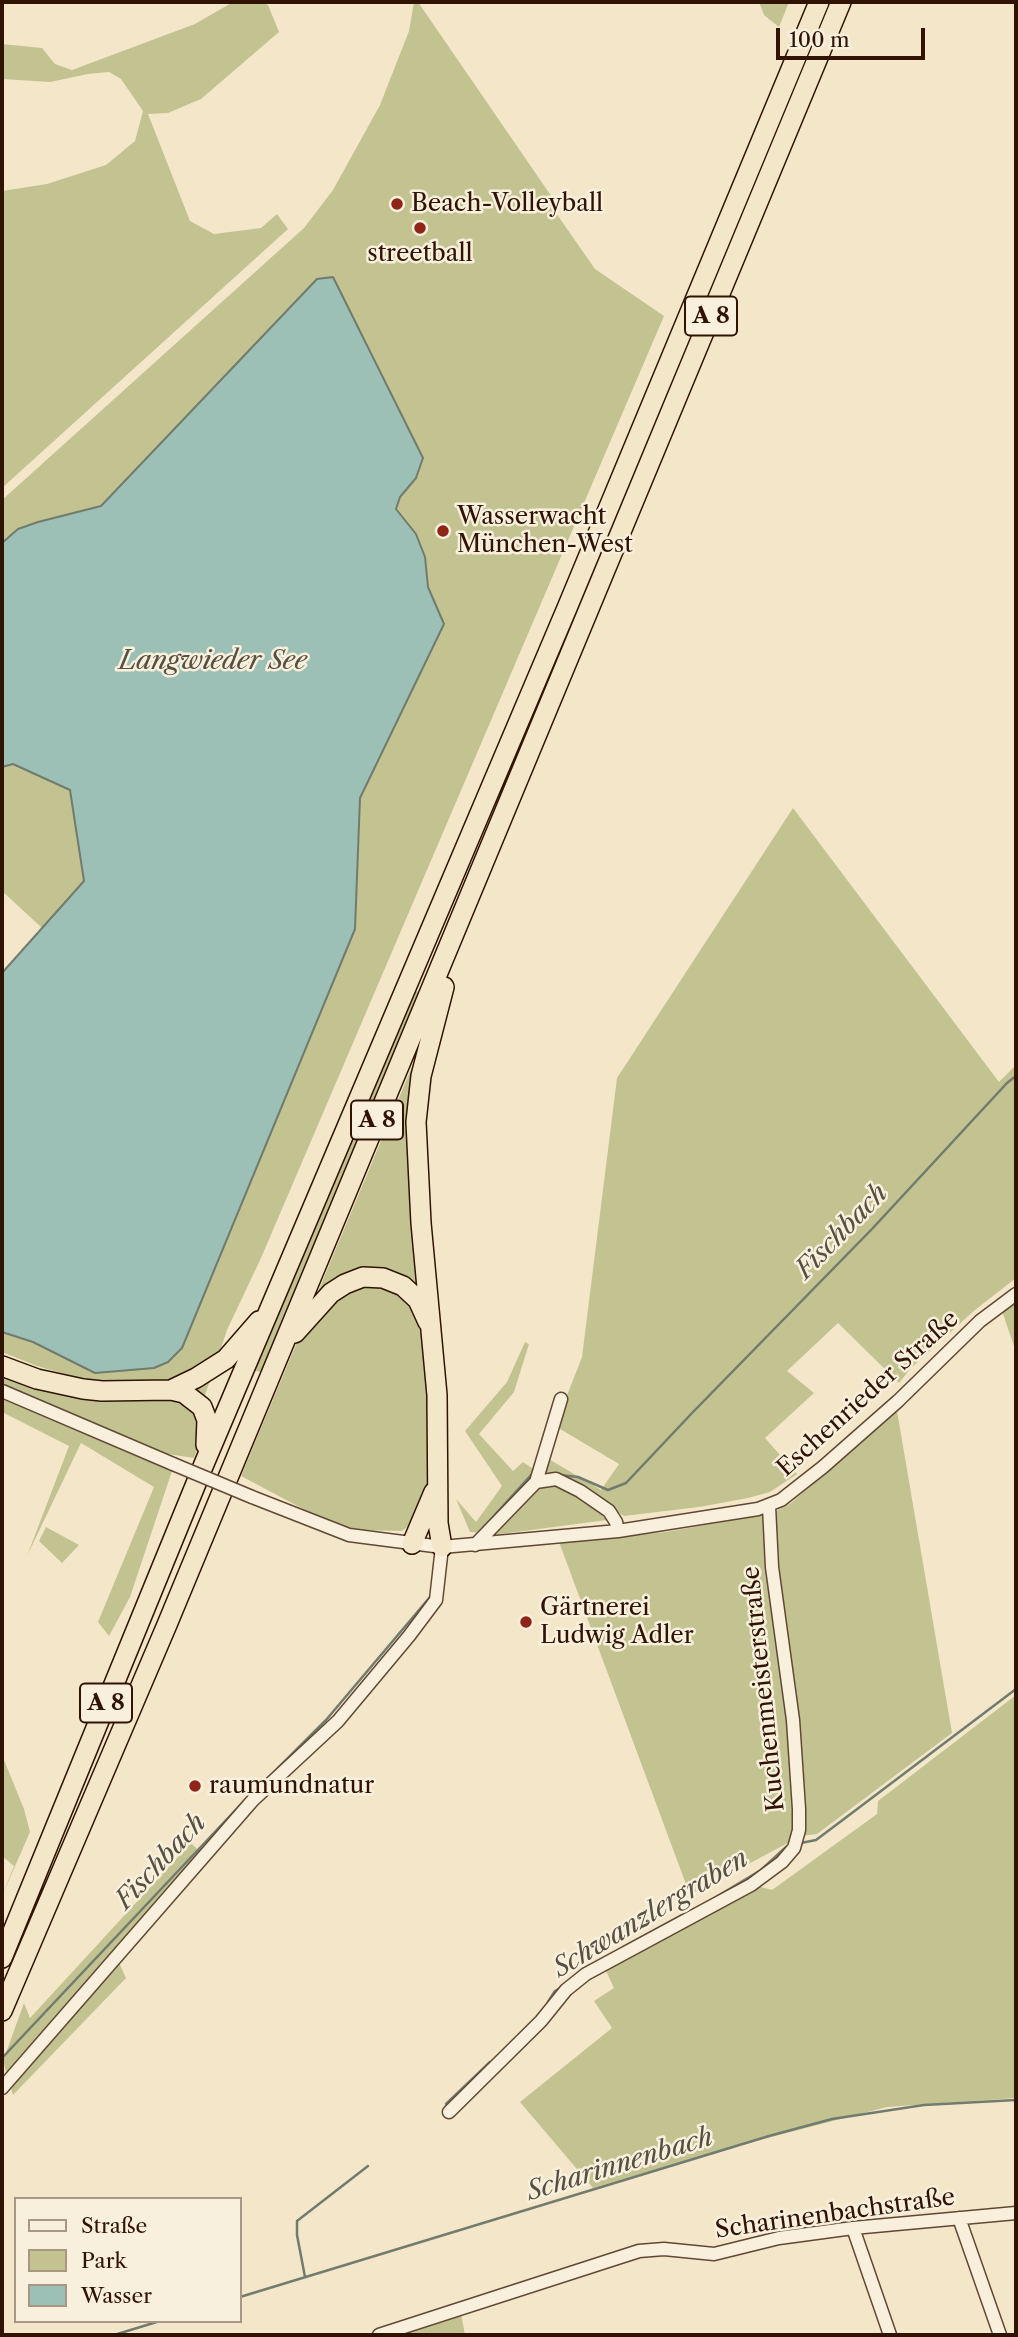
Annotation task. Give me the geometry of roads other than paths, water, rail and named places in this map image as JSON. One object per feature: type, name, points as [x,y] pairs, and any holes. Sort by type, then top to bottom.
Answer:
[{"type":"highway","name":"A 8","points":[[2,1958],[204,1464],[567,608],[820,2]]},
{"type":"highway","name":"A 8","points":[[2,2011],[283,1348],[841,2]]},
{"type":"highway","points":[[442,1547],[439,1523],[437,1395],[420,1212],[416,1122],[421,1076],[444,986],[471,916],[472,893]]},
{"type":"highway","points":[[283,1348],[331,1293],[363,1277],[383,1278],[403,1286],[418,1300],[431,1329]]},
{"type":"highway","points":[[171,1390],[197,1378],[226,1359],[271,1307]]},
{"type":"highway","points":[[2,1366],[37,1379],[83,1389],[171,1390],[184,1394],[202,1407],[207,1420],[204,1464]]},
{"type":"highway","points":[[412,1544],[438,1485]]},
{"type":"street","name":"Eschenrieder Straße","points":[[2,1391],[349,1535],[442,1547],[475,1545],[544,1536],[618,1531],[769,1506],[794,1491],[823,1467],[898,1401],[980,1321],[1016,1294]]},
{"type":"street","points":[[475,1545],[536,1482],[561,1399]]},
{"type":"street","points":[[536,1482],[556,1479],[580,1491],[609,1511],[618,1531]]},
{"type":"street","name":"Kuchenmeisterstraße","points":[[449,2112],[541,2021],[566,1990],[586,1974],[751,1885],[782,1862],[794,1848],[799,1830],[799,1810],[793,1720],[772,1567],[769,1506]]},
{"type":"street","points":[[2,2088],[253,1800],[338,1721],[402,1644],[436,1600],[442,1547]]},
{"type":"street","name":"Scharinenbachstraße","points":[[379,2335],[639,2251],[664,2249],[714,2254],[779,2238],[853,2228],[1016,2213]]},
{"type":"street","points":[[959,2218],[1000,2335]]},
{"type":"street","points":[[853,2228],[890,2335]]},
{"type":"water","name":"Langwieder See","points":[[333,277],[423,458],[416,478],[400,497],[396,509],[416,534],[425,557],[428,587],[444,624],[360,798],[355,929],[182,1348],[168,1362],[154,1368],[95,1373],[33,1342],[2,1332],[2,973],[84,881],[70,790],[13,764],[2,767],[2,543],[18,529],[101,506],[317,279]]},
{"type":"waterway","name":"Fischbach","points":[[560,1475],[578,1477],[608,1490],[626,1483],[1016,1076]]},
{"type":"waterway","points":[[483,1528],[532,1474]]},
{"type":"waterway","name":"Fischbach","points":[[262,1784],[326,1720],[430,1597]]},
{"type":"waterway","name":"Schwanzlergraben","points":[[801,1843],[816,1840],[1016,1689]]},
{"type":"waterway","name":"Fischbach","points":[[2,2058],[244,1801]]},
{"type":"waterway","name":"Schwanzlergraben","points":[[716,1897],[761,1870],[790,1846]]},
{"type":"waterway","name":"Schwanzlergraben","points":[[623,1947],[691,1910]]},
{"type":"waterway","name":"Schwanzlergraben","points":[[548,2002],[555,1991],[562,1987]]},
{"type":"waterway","name":"Schwanzlergraben","points":[[446,2104],[490,2062]]},
{"type":"waterway","name":"Scharinnenbach","points":[[242,2296],[832,2119],[924,2105],[1016,2100]]},
{"type":"waterway","name":"Schwanzlergraben","points":[[305,2277],[297,2221],[368,2166]]},
{"type":"waterway","name":"Scharinnenbach","points":[[114,2335],[153,2323]]},
{"type":"place","name":"Beach-Volleyball","points":[[397,204]]},
{"type":"place","name":"streetball","points":[[420,228]]},
{"type":"place","name":"Wasserwacht München-West","points":[[443,531]]},
{"type":"place","name":"Gärtnerei Ludwig Adler","points":[[526,1622]]},
{"type":"place","name":"raumundnatur","points":[[195,1786]]}]
